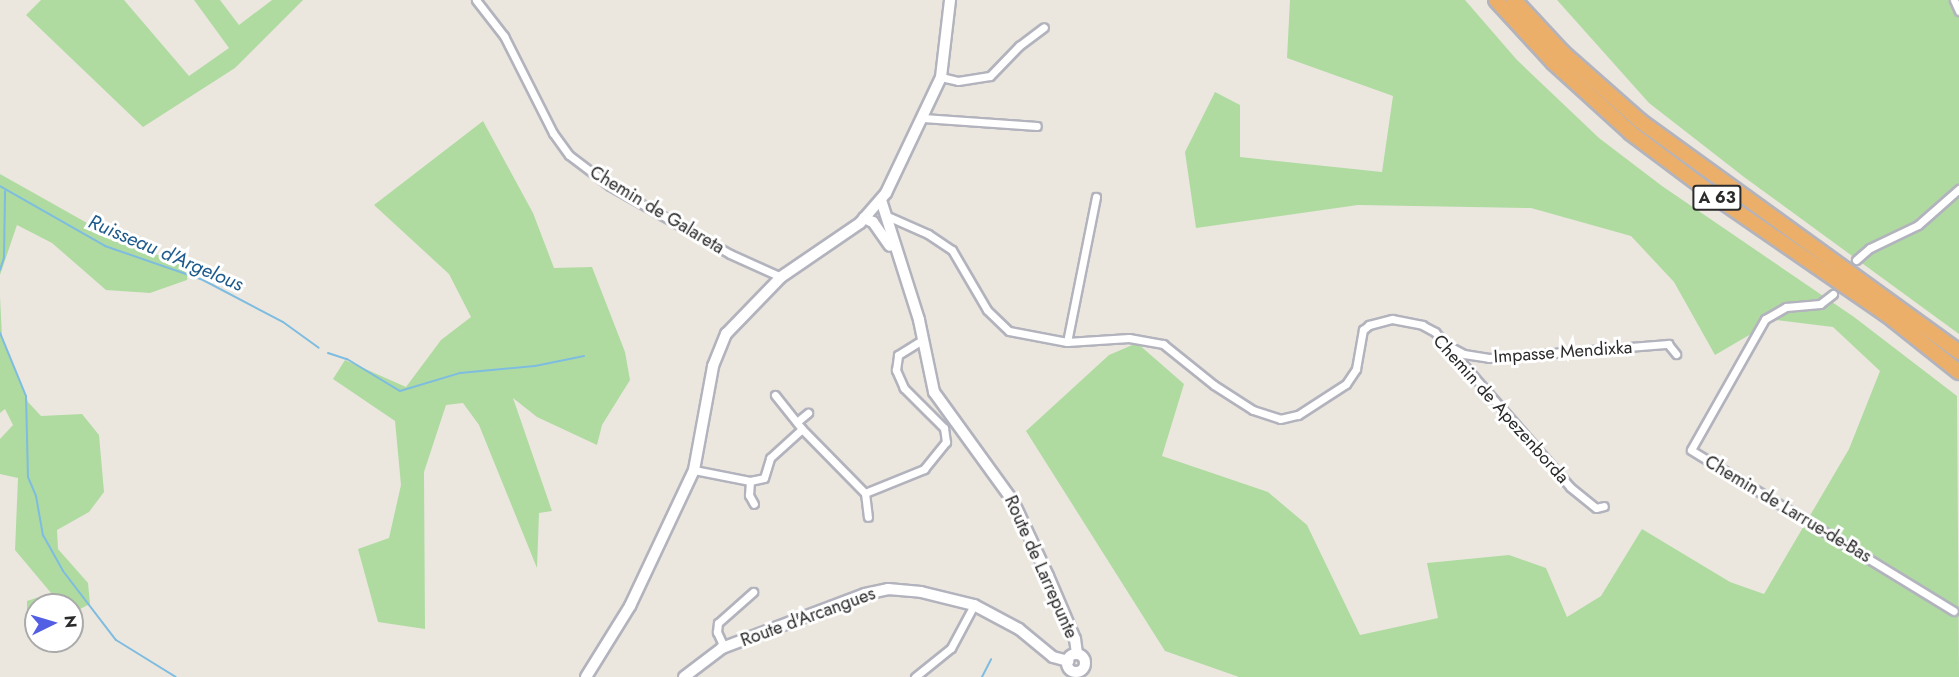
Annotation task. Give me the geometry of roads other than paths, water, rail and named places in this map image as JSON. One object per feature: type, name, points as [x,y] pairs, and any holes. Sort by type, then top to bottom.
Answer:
[{"type":"highway","name":"A 63","points":[[1496,0],[1553,62],[1632,132],[1719,199],[1886,314],[1959,372]]},
{"type":"highway","name":"A 63","points":[[1514,0],[1563,53],[1640,121],[1959,352]]},
{"type":"street","name":"Chemin de Galareta","points":[[476,0],[504,36],[553,133],[569,155],[610,186],[730,254],[781,277]]},
{"type":"street","points":[[586,677],[630,606],[694,470],[718,350],[736,322],[781,277],[864,218],[880,200],[923,118],[940,77],[950,0]]},
{"type":"street","points":[[1954,0],[1959,11]]},
{"type":"street","points":[[940,77],[958,81],[990,76],[1018,46],[1044,27]]},
{"type":"street","points":[[923,118],[1037,126]]},
{"type":"street","points":[[1857,260],[1870,248],[1918,225],[1959,189]]},
{"type":"street","points":[[1067,342],[1096,198]]},
{"type":"street","name":"Route de Larrepunte","points":[[880,200],[884,223],[914,303],[934,392],[1013,501],[1066,618],[1077,654],[1084,659],[1085,673]]},
{"type":"street","name":"Route de Larrepunte","points":[[864,218],[884,223]]},
{"type":"street","points":[[884,223],[909,224]]},
{"type":"street","name":"Chemin de Apezenborda","points":[[884,223],[909,224],[952,250],[987,310],[1009,331],[1067,342],[1130,338],[1163,344],[1245,405],[1280,419],[1298,415],[1346,384],[1356,369],[1363,330],[1378,321],[1392,319],[1422,325],[1447,345],[1583,500],[1596,508],[1604,506]]},
{"type":"street","name":"Chemin de Larrue-de-Bas","points":[[1833,294],[1820,304],[1776,310],[1765,319],[1691,450],[1954,612]]},
{"type":"street","points":[[865,493],[924,469],[946,442],[944,428],[904,388],[896,370],[898,355],[922,340]]},
{"type":"street","name":"Impasse Mendixka","points":[[1447,345],[1464,354],[1489,358],[1668,344],[1676,354]]},
{"type":"street","points":[[775,395],[798,421],[802,429],[865,493],[868,517]]},
{"type":"street","points":[[798,421],[808,413]]},
{"type":"street","points":[[694,470],[750,481],[764,478],[770,458],[802,429]]},
{"type":"street","points":[[750,481],[749,495],[754,504]]},
{"type":"street","name":"Route d'Arcangues","points":[[684,677],[724,647],[876,591],[911,590],[974,605],[1019,628],[1053,657],[1068,661],[1072,671],[1085,673]]},
{"type":"street","points":[[724,647],[717,632],[718,623],[753,592]]},
{"type":"street","points":[[915,677],[951,648],[974,605]]},
{"type":"street","points":[[1068,661],[1077,654]]},
{"type":"waterway","name":"Ruisseau d'Argelous","points":[[0,186],[105,246],[203,280],[283,322],[319,348]]},
{"type":"waterway","points":[[0,270],[4,258],[5,191]]},
{"type":"waterway","points":[[0,333],[26,396],[28,477],[36,496],[43,535],[63,571],[116,640],[176,677]]},
{"type":"waterway","name":"Ruisseau d'Argelous","points":[[328,353],[347,359],[400,391],[460,373],[535,366],[584,356]]},
{"type":"waterway","points":[[982,677],[991,659]]}]
